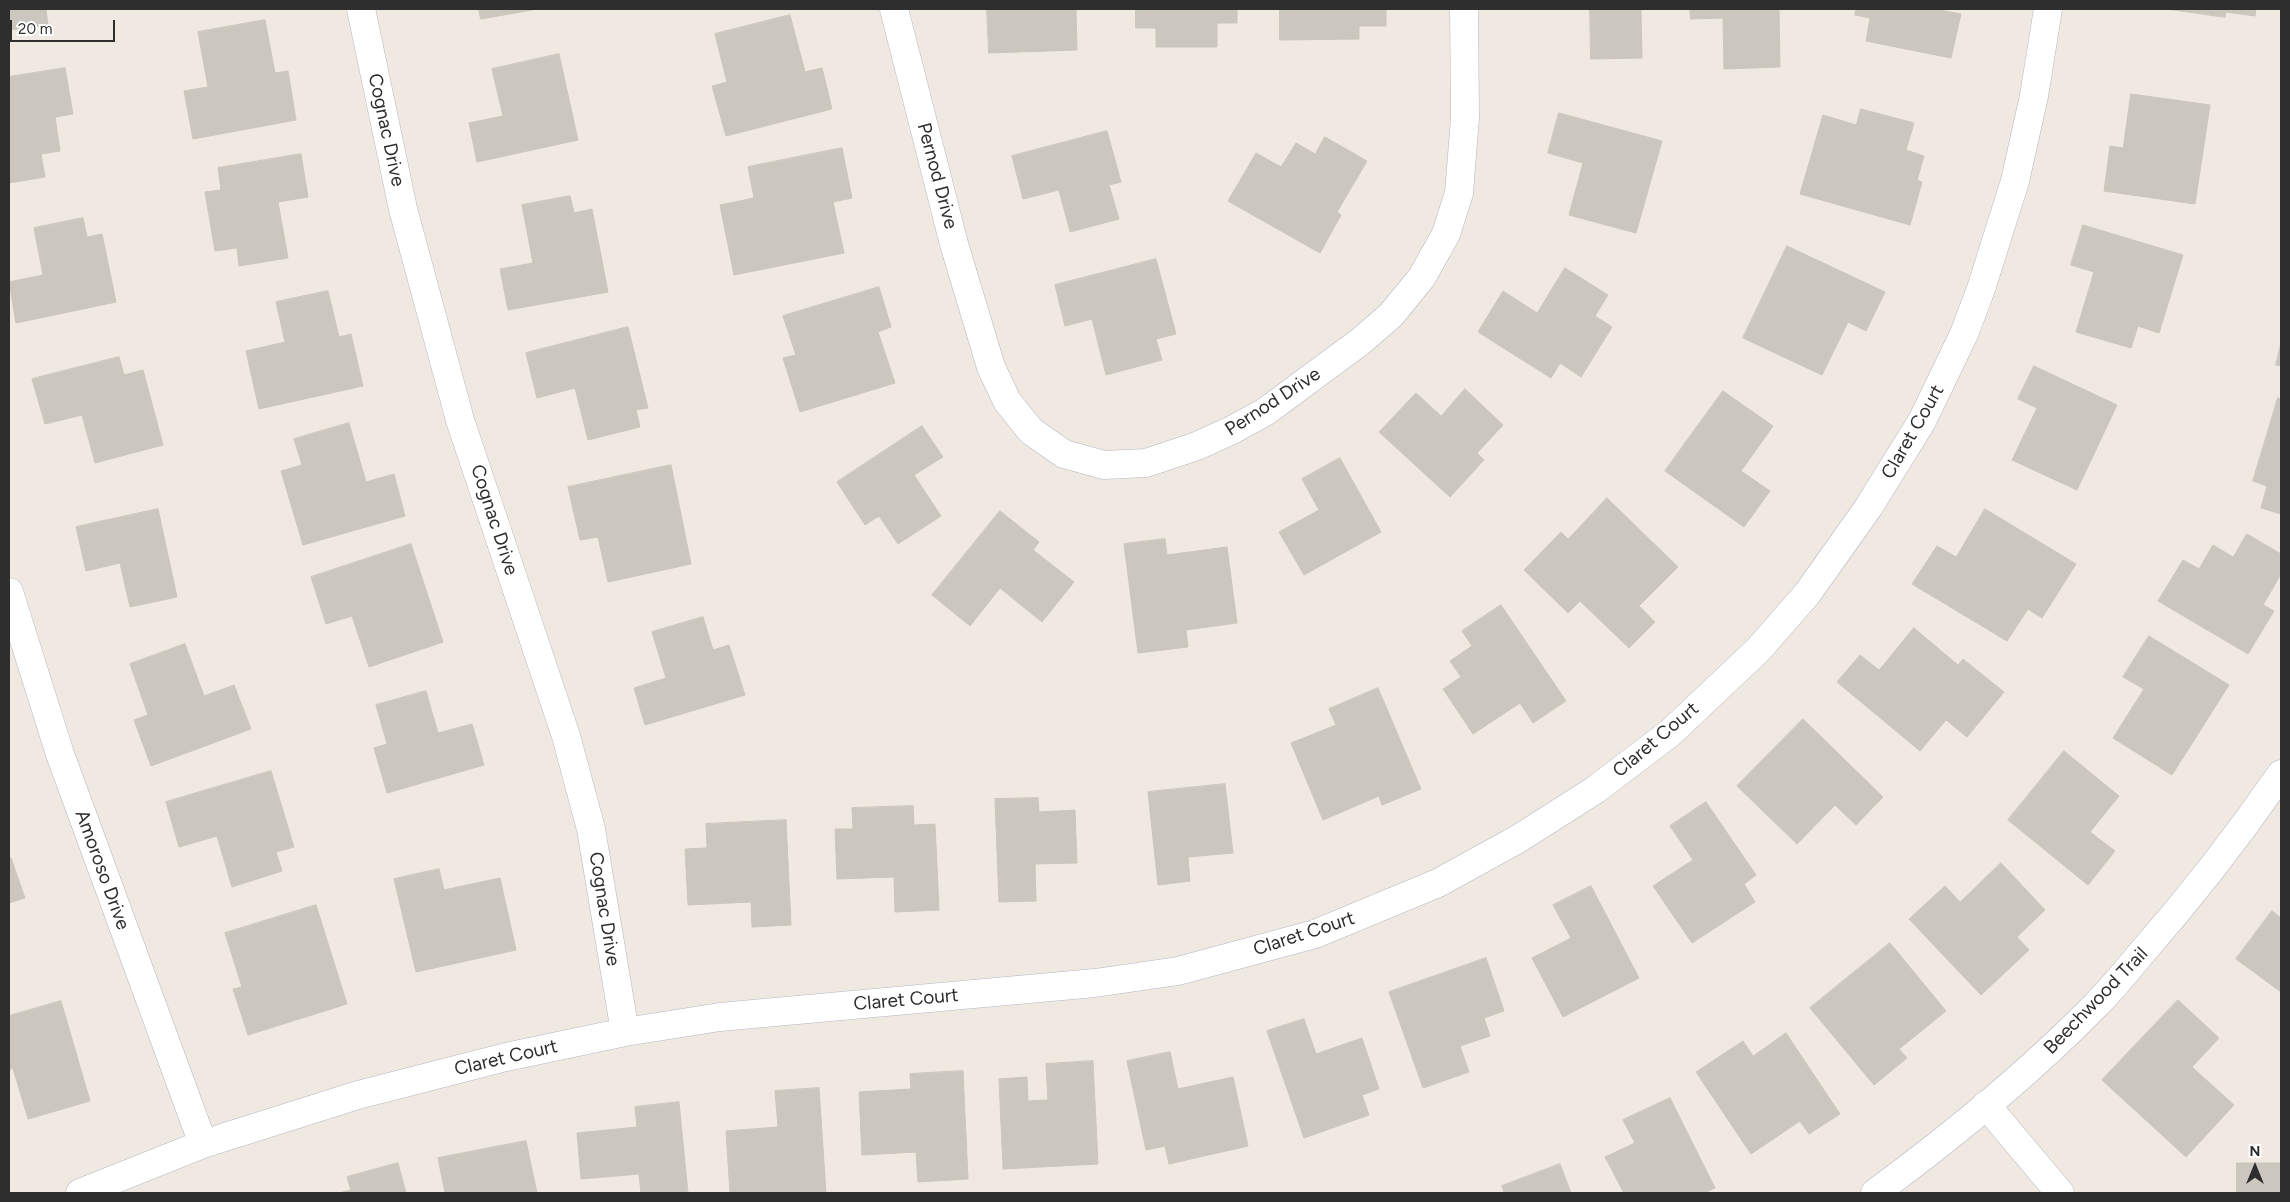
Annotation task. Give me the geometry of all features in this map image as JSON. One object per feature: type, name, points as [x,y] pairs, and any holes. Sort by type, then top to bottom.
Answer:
[{"type":"street","name":"Cognac Drive","points":[[361,9],[403,209],[460,420],[566,736],[591,829],[625,1032]]},
{"type":"street","name":"Pernod Drive","points":[[894,9],[954,244],[991,367],[1007,401],[1031,431],[1064,454],[1104,465],[1155,460],[1197,446],[1265,412],[1361,342],[1391,315],[1422,277],[1446,234],[1459,193],[1466,118],[1464,9]]},
{"type":"street","name":"Claret Court","points":[[80,1193],[203,1144],[358,1095],[506,1057],[625,1032],[720,1017],[1095,983],[1178,971],[1314,934],[1438,883],[1518,839],[1595,790],[1670,733],[1758,650],[1812,586],[1868,508],[1922,421],[1964,334],[1981,289],[2012,190],[2034,96],[2048,9]]},
{"type":"street","name":"Amoroso Drive","points":[[9,592],[60,754],[203,1144]]},
{"type":"street","name":"Beechwood Trail","points":[[1875,1193],[1942,1143],[2059,1043],[2096,1006],[2181,909],[2250,820],[2281,774]]},
{"type":"street","points":[[1986,1105],[2060,1193]]},
{"type":"building","points":[[9,9],[46,9],[48,25],[9,30]]},
{"type":"building","points":[[479,9],[532,9],[532,10],[481,19]]},
{"type":"building","points":[[987,9],[1076,9],[1077,50],[989,53]]},
{"type":"building","points":[[1136,9],[1237,9],[1237,23],[1217,23],[1217,47],[1156,47],[1156,28],[1136,28]]},
{"type":"building","points":[[1280,9],[1386,9],[1386,26],[1359,26],[1359,39],[1280,40]]},
{"type":"building","points":[[1590,9],[1641,9],[1642,58],[1591,59]]},
{"type":"building","points":[[1690,9],[1779,9],[1780,67],[1724,69],[1723,18],[1691,19]]},
{"type":"building","points":[[1856,9],[1935,9],[1961,14],[1951,58],[1866,41],[1870,18],[1855,15]]},
{"type":"building","points":[[2167,9],[2256,9],[2255,16],[2226,12],[2225,17]]},
{"type":"building","points":[[790,15],[805,72],[822,68],[832,109],[726,136],[712,86],[727,82],[715,34]]},
{"type":"building","points":[[265,20],[275,73],[288,71],[296,120],[193,139],[184,91],[208,87],[198,32]]},
{"type":"building","points":[[559,54],[578,140],[477,162],[469,123],[503,116],[492,69]]},
{"type":"building","points":[[65,68],[73,114],[55,117],[60,151],[41,154],[45,177],[9,183],[9,77]]},
{"type":"building","points":[[2131,94],[2210,105],[2195,204],[2104,191],[2110,146],[2123,148]]},
{"type":"building","points":[[1861,109],[1914,123],[1906,150],[1924,156],[1917,180],[1922,182],[1910,225],[1800,194],[1823,115],[1856,125]]},
{"type":"building","points":[[1559,113],[1662,141],[1636,233],[1569,215],[1583,163],[1548,153]]},
{"type":"building","points":[[1107,131],[1121,182],[1109,185],[1119,219],[1070,232],[1059,190],[1023,199],[1012,156]]},
{"type":"building","points":[[1325,137],[1367,161],[1337,212],[1341,215],[1320,253],[1228,201],[1256,153],[1281,167],[1296,143],[1315,154]]},
{"type":"building","points":[[842,148],[852,198],[833,202],[844,253],[734,275],[720,205],[754,198],[748,167]]},
{"type":"building","points":[[301,154],[308,197],[278,202],[288,258],[239,266],[237,248],[215,251],[205,192],[221,190],[218,168]]},
{"type":"building","points":[[570,196],[574,213],[592,209],[608,292],[508,310],[500,269],[533,263],[522,205]]},
{"type":"building","points":[[83,218],[87,237],[102,234],[116,302],[16,323],[9,282],[43,275],[34,228]]},
{"type":"building","points":[[2083,225],[2183,255],[2159,333],[2138,326],[2131,348],[2076,332],[2094,272],[2071,265]]},
{"type":"building","points":[[1787,246],[1885,292],[1866,331],[1848,322],[1822,375],[1743,338]]},
{"type":"building","points":[[1156,259],[1176,334],[1156,339],[1162,360],[1106,375],[1092,319],[1065,326],[1055,285]]},
{"type":"building","points":[[1565,268],[1608,295],[1595,316],[1612,327],[1581,377],[1560,363],[1551,378],[1478,332],[1503,291],[1537,313]]},
{"type":"building","points":[[879,287],[891,327],[878,332],[895,383],[800,412],[783,358],[796,355],[783,316]]},
{"type":"building","points":[[328,291],[339,337],[351,334],[363,386],[259,409],[246,351],[285,342],[276,302]]},
{"type":"building","points":[[628,327],[648,408],[636,410],[640,427],[588,440],[575,388],[537,398],[526,353]]},
{"type":"building","points":[[2281,343],[2281,366],[2276,365]]},
{"type":"building","points":[[119,357],[124,375],[143,370],[163,445],[95,463],[82,415],[45,424],[32,379]]},
{"type":"building","points":[[2034,366],[2117,405],[2077,490],[2012,460],[2037,408],[2018,399]]},
{"type":"building","points":[[1465,389],[1503,425],[1477,453],[1484,460],[1450,497],[1379,432],[1416,393],[1441,416]]},
{"type":"building","points":[[1723,391],[1773,426],[1741,471],[1770,491],[1744,527],[1665,471]]},
{"type":"building","points":[[2278,398],[2281,399],[2281,514],[2261,508],[2267,486],[2253,481]]},
{"type":"building","points":[[349,423],[366,482],[394,474],[405,516],[303,545],[281,471],[302,465],[294,439]]},
{"type":"building","points":[[922,426],[943,457],[914,475],[941,516],[898,544],[879,516],[865,525],[837,482]]},
{"type":"building","points":[[1340,458],[1381,532],[1304,575],[1279,532],[1319,510],[1302,479]]},
{"type":"building","points":[[671,465],[691,564],[608,582],[598,537],[580,540],[568,487]]},
{"type":"building","points":[[1607,498],[1678,567],[1639,606],[1655,622],[1629,648],[1580,601],[1568,613],[1524,570],[1561,532],[1568,539]]},
{"type":"building","points":[[158,509],[177,597],[130,607],[120,563],[86,571],[76,527]]},
{"type":"building","points":[[1985,509],[2076,564],[2042,618],[2028,609],[2007,641],[1912,584],[1937,546],[1956,557]]},
{"type":"building","points":[[1000,511],[1039,542],[1033,550],[1074,582],[1042,622],[1000,588],[970,626],[932,595]]},
{"type":"building","points":[[2247,534],[2281,554],[2281,574],[2263,605],[2274,611],[2248,654],[2158,601],[2183,560],[2199,569],[2213,545],[2233,557]]},
{"type":"building","points":[[1165,539],[1167,555],[1227,547],[1237,623],[1186,630],[1188,647],[1138,653],[1124,544]]},
{"type":"building","points":[[411,544],[443,642],[369,667],[352,616],[326,624],[311,577]]},
{"type":"building","points":[[1501,605],[1566,701],[1533,723],[1520,703],[1473,734],[1443,689],[1461,677],[1450,661],[1472,646],[1462,631]]},
{"type":"building","points":[[703,617],[713,650],[729,645],[745,695],[645,725],[634,688],[666,678],[652,632]]},
{"type":"building","points":[[1914,628],[1958,665],[1963,659],[2004,692],[1967,737],[1946,720],[1920,751],[1837,682],[1860,655],[1879,670]]},
{"type":"building","points":[[2149,636],[2229,685],[2172,775],[2113,738],[2144,689],[2123,677]]},
{"type":"building","points":[[185,644],[204,696],[234,685],[251,729],[151,766],[134,720],[148,715],[130,664]]},
{"type":"building","points":[[1378,688],[1421,789],[1382,805],[1379,796],[1323,820],[1291,743],[1336,725],[1329,709]]},
{"type":"building","points":[[426,691],[438,733],[472,724],[484,765],[387,793],[374,748],[387,744],[376,705]]},
{"type":"building","points":[[1803,719],[1883,797],[1856,825],[1835,805],[1797,844],[1737,786]]},
{"type":"building","points":[[2064,751],[2119,796],[2090,832],[2115,851],[2088,885],[2008,820]]},
{"type":"building","points":[[271,771],[294,847],[276,852],[282,871],[232,887],[217,836],[179,847],[166,802]]},
{"type":"building","points":[[1225,784],[1233,853],[1188,857],[1190,881],[1158,885],[1148,792]]},
{"type":"building","points":[[1038,798],[1039,812],[1075,810],[1077,863],[1035,864],[1036,901],[999,902],[995,799]]},
{"type":"building","points":[[1706,802],[1756,875],[1744,884],[1755,902],[1692,943],[1653,886],[1693,860],[1670,826]]},
{"type":"building","points":[[913,806],[914,825],[935,824],[939,910],[895,912],[894,877],[837,879],[835,829],[853,829],[852,808]]},
{"type":"building","points":[[786,820],[791,925],[752,927],[751,902],[688,905],[685,849],[707,848],[706,824]]},
{"type":"building","points":[[11,858],[25,898],[9,903],[9,859]]},
{"type":"building","points":[[2001,863],[2045,910],[2017,937],[2029,950],[1981,995],[1909,919],[1945,886],[1960,902]]},
{"type":"building","points":[[439,869],[444,890],[500,878],[516,950],[416,972],[394,879]]},
{"type":"building","points":[[1591,886],[1639,978],[1563,1017],[1532,958],[1571,938],[1553,905]]},
{"type":"building","points":[[316,905],[347,1004],[248,1035],[233,989],[242,987],[225,933]]},
{"type":"building","points":[[2272,911],[2281,918],[2281,992],[2236,959]]},
{"type":"building","points":[[1890,943],[1946,1011],[1899,1049],[1907,1058],[1874,1085],[1810,1008]]},
{"type":"building","points":[[1486,958],[1504,1011],[1484,1018],[1490,1036],[1460,1046],[1469,1072],[1423,1088],[1389,992]]},
{"type":"building","points":[[2178,1000],[2219,1038],[2192,1067],[2234,1105],[2186,1157],[2102,1080]]},
{"type":"building","points":[[61,1001],[90,1101],[28,1119],[13,1068],[9,1070],[9,1016]]},
{"type":"building","points":[[1304,1019],[1316,1054],[1362,1038],[1379,1089],[1362,1095],[1369,1115],[1304,1138],[1267,1031]]},
{"type":"building","points":[[1786,1033],[1840,1114],[1809,1134],[1800,1121],[1751,1154],[1696,1072],[1743,1041],[1753,1056]]},
{"type":"building","points":[[1170,1052],[1178,1089],[1233,1077],[1248,1146],[1169,1164],[1165,1146],[1146,1150],[1127,1061]]},
{"type":"building","points":[[1093,1061],[1098,1164],[1003,1169],[999,1079],[1027,1077],[1028,1101],[1048,1100],[1046,1064]]},
{"type":"building","points":[[963,1071],[968,1179],[918,1182],[916,1152],[862,1155],[859,1092],[911,1089],[910,1074]]},
{"type":"building","points":[[819,1088],[826,1193],[730,1193],[726,1131],[778,1127],[775,1091]]},
{"type":"building","points":[[1670,1098],[1715,1188],[1704,1193],[1624,1193],[1605,1157],[1635,1143],[1623,1120]]},
{"type":"building","points":[[679,1102],[688,1193],[641,1193],[639,1174],[581,1179],[577,1133],[637,1127],[635,1107]]},
{"type":"building","points":[[526,1141],[537,1193],[445,1193],[438,1158]]},
{"type":"building","points":[[398,1163],[406,1193],[339,1193],[351,1190],[347,1177]]},
{"type":"building","points":[[2237,1163],[2281,1163],[2281,1193],[2237,1193]]},
{"type":"building","points":[[1560,1164],[1571,1193],[1504,1193],[1502,1186]]}]
